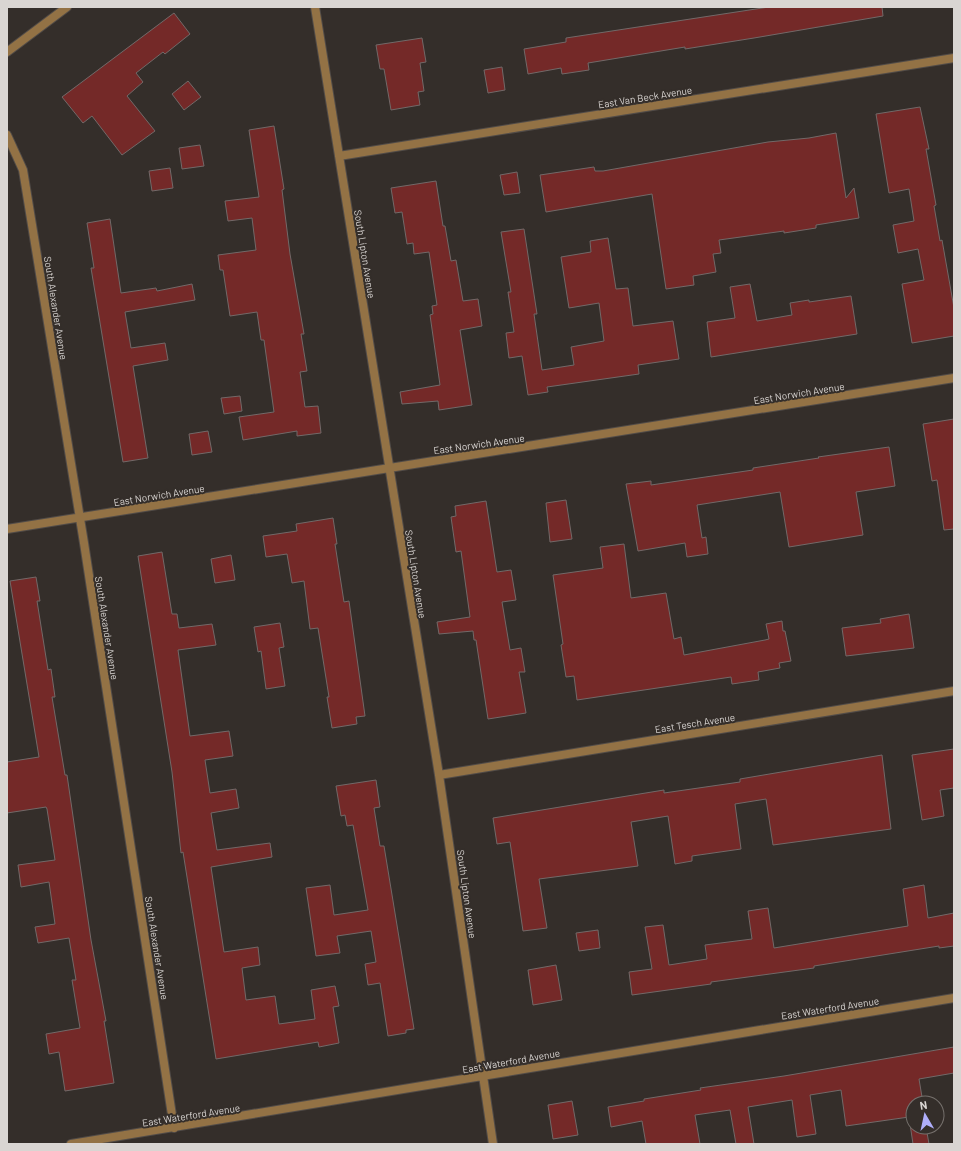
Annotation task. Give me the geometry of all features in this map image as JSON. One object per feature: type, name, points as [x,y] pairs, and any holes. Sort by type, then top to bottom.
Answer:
[{"type":"street","points":[[7,52],[67,7]]},
{"type":"street","name":"South Lipton Avenue","points":[[315,7],[388,467],[439,775],[493,1144]]},
{"type":"street","name":"East Van Beck Avenue","points":[[339,156],[954,58]]},
{"type":"street","name":"South Alexander Avenue","points":[[7,135],[23,170],[80,517],[174,1128]]},
{"type":"street","name":"East Norwich Avenue","points":[[7,529],[388,467],[579,439],[954,378]]},
{"type":"street","name":"East Tesch Avenue","points":[[439,775],[954,691]]},
{"type":"street","name":"East Waterford Avenue","points":[[71,1144],[954,998]]},
{"type":"building","points":[[769,7],[882,7],[883,16],[685,49],[685,47],[588,63],[589,70],[562,74],[561,68],[528,74],[524,49],[566,42],[566,38]]},
{"type":"building","points":[[174,13],[190,34],[165,54],[163,52],[136,73],[143,82],[127,96],[155,131],[122,155],[92,116],[83,123],[62,97]]},
{"type":"building","points":[[422,38],[426,62],[420,63],[424,91],[418,92],[420,105],[391,110],[384,69],[380,69],[376,45]]},
{"type":"building","points":[[502,67],[505,90],[488,93],[484,70]]},
{"type":"building","points":[[188,81],[201,97],[184,110],[172,94]]},
{"type":"building","points":[[920,107],[929,149],[926,149],[936,205],[934,206],[940,241],[942,240],[954,308],[954,336],[912,343],[902,284],[924,280],[918,249],[898,253],[893,225],[914,221],[909,189],[889,193],[876,114]]},
{"type":"building","points":[[274,126],[284,189],[282,190],[290,254],[304,334],[301,334],[307,371],[300,372],[305,407],[318,406],[321,433],[297,436],[297,431],[243,440],[239,417],[274,412],[264,340],[261,340],[257,312],[230,316],[223,270],[220,270],[218,255],[256,250],[252,218],[228,221],[225,201],[259,197],[249,130]]},
{"type":"building","points":[[836,133],[846,198],[854,188],[859,218],[816,225],[816,228],[719,240],[721,253],[713,254],[716,272],[693,276],[694,285],[666,289],[652,194],[546,212],[540,175],[594,167],[595,171],[603,171],[768,142],[809,138]]},
{"type":"building","points":[[200,145],[204,166],[182,169],[179,148]]},
{"type":"building","points":[[170,168],[173,188],[152,191],[149,171]]},
{"type":"building","points":[[517,172],[520,193],[504,195],[500,175]]},
{"type":"building","points":[[436,181],[443,226],[445,226],[451,261],[456,260],[463,301],[478,299],[482,326],[460,330],[472,405],[439,410],[438,401],[402,404],[400,392],[440,385],[430,315],[433,314],[432,306],[437,305],[429,252],[414,254],[413,243],[407,244],[402,212],[395,213],[391,188]]},
{"type":"building","points":[[110,219],[121,293],[156,288],[157,291],[192,284],[195,300],[125,312],[131,348],[165,343],[168,360],[133,366],[148,458],[123,462],[91,268],[94,268],[87,223]]},
{"type":"building","points":[[524,229],[537,314],[534,314],[542,370],[574,365],[571,347],[604,341],[599,303],[569,308],[561,257],[591,252],[590,241],[608,238],[616,289],[628,288],[633,326],[673,321],[679,359],[638,365],[639,374],[547,387],[548,392],[528,395],[522,356],[509,358],[506,333],[514,332],[508,292],[511,292],[501,232]]},
{"type":"building","points":[[750,284],[757,321],[792,315],[790,303],[851,296],[857,334],[711,357],[707,322],[735,318],[730,287]]},
{"type":"building","points":[[240,396],[242,411],[224,414],[221,398]]},
{"type":"building","points":[[954,419],[954,529],[944,530],[937,480],[932,481],[923,424]]},
{"type":"building","points":[[208,431],[212,452],[192,455],[189,434]]},
{"type":"building","points":[[889,447],[895,486],[856,492],[863,535],[789,547],[780,492],[697,505],[702,538],[706,537],[708,554],[687,557],[685,543],[638,551],[626,484],[651,481],[651,485],[753,470],[753,468],[819,458],[818,457]]},
{"type":"building","points":[[566,500],[572,539],[550,542],[546,503]]},
{"type":"building","points":[[486,501],[497,572],[511,570],[516,600],[502,602],[510,650],[521,648],[525,672],[519,672],[526,713],[488,719],[476,640],[474,640],[473,631],[439,634],[437,622],[470,617],[461,551],[456,552],[451,517],[456,516],[455,506]]},
{"type":"building","points":[[333,518],[337,544],[335,544],[344,602],[349,601],[365,716],[356,717],[357,724],[332,728],[327,697],[329,697],[318,628],[310,629],[304,581],[292,583],[287,554],[266,557],[263,536],[297,531],[296,524]]},
{"type":"building","points":[[624,544],[631,598],[666,593],[674,639],[681,637],[684,655],[769,639],[766,624],[782,621],[783,631],[785,631],[791,661],[779,663],[780,668],[758,672],[759,680],[732,684],[731,677],[577,700],[574,676],[566,677],[553,575],[603,568],[600,547]]},
{"type":"building","points":[[162,552],[172,614],[177,614],[179,628],[212,624],[216,645],[178,650],[190,736],[229,731],[233,756],[205,760],[210,793],[236,789],[239,808],[211,813],[217,850],[270,843],[272,857],[211,867],[224,952],[258,947],[260,965],[242,968],[246,1000],[275,996],[279,1024],[315,1019],[311,990],[335,986],[339,1006],[333,1007],[339,1043],[319,1047],[318,1042],[216,1059],[183,852],[181,853],[172,772],[138,556]]},
{"type":"building","points":[[231,555],[235,580],[215,583],[211,559]]},
{"type":"building","points":[[36,577],[40,601],[37,601],[48,670],[51,669],[55,697],[52,697],[65,775],[67,775],[91,940],[106,1021],[104,1021],[114,1083],[65,1091],[59,1052],[49,1054],[46,1034],[80,1028],[72,980],[76,980],[69,938],[38,943],[35,927],[55,924],[49,882],[21,887],[18,865],[55,860],[47,809],[46,807],[7,813],[7,762],[39,757],[10,581]]},
{"type":"building","points":[[909,614],[914,648],[846,656],[842,628],[881,623],[880,619]]},
{"type":"building","points":[[280,623],[284,647],[279,648],[285,686],[266,689],[261,651],[258,652],[254,627]]},
{"type":"building","points":[[954,749],[954,788],[940,790],[944,816],[922,820],[912,755]]},
{"type":"building","points":[[882,755],[891,829],[773,845],[766,799],[735,804],[741,849],[692,856],[692,861],[675,864],[668,816],[631,822],[638,866],[539,879],[547,928],[523,931],[510,842],[497,844],[493,818],[664,790],[664,793],[740,782],[740,779]]},
{"type":"building","points":[[376,780],[380,807],[374,808],[380,846],[384,846],[414,1029],[406,1030],[406,1033],[388,1036],[380,983],[368,985],[365,964],[376,962],[371,931],[337,936],[340,953],[316,956],[306,888],[330,885],[334,915],[368,910],[353,825],[347,826],[345,815],[341,816],[336,786]]},
{"type":"building","points":[[924,885],[928,918],[954,913],[954,946],[939,948],[939,946],[814,966],[814,968],[711,982],[711,984],[632,995],[629,972],[652,969],[645,927],[663,925],[669,965],[707,959],[705,945],[752,939],[748,911],[768,908],[774,948],[908,926],[903,889]]},
{"type":"building","points":[[598,930],[600,948],[579,951],[576,933]]},
{"type":"building","points":[[556,965],[562,1000],[533,1005],[528,970]]},
{"type":"building","points":[[954,1047],[954,1073],[919,1079],[922,1095],[905,1095],[905,1118],[846,1126],[841,1090],[810,1095],[816,1134],[797,1137],[792,1100],[748,1107],[754,1144],[736,1144],[730,1110],[695,1115],[700,1144],[646,1144],[642,1121],[611,1127],[608,1107],[644,1101],[644,1099],[701,1090],[700,1088],[784,1076]]},
{"type":"building","points":[[572,1101],[578,1135],[553,1139],[548,1105]]},
{"type":"building","points":[[912,1135],[927,1135],[929,1144],[913,1144]]}]
